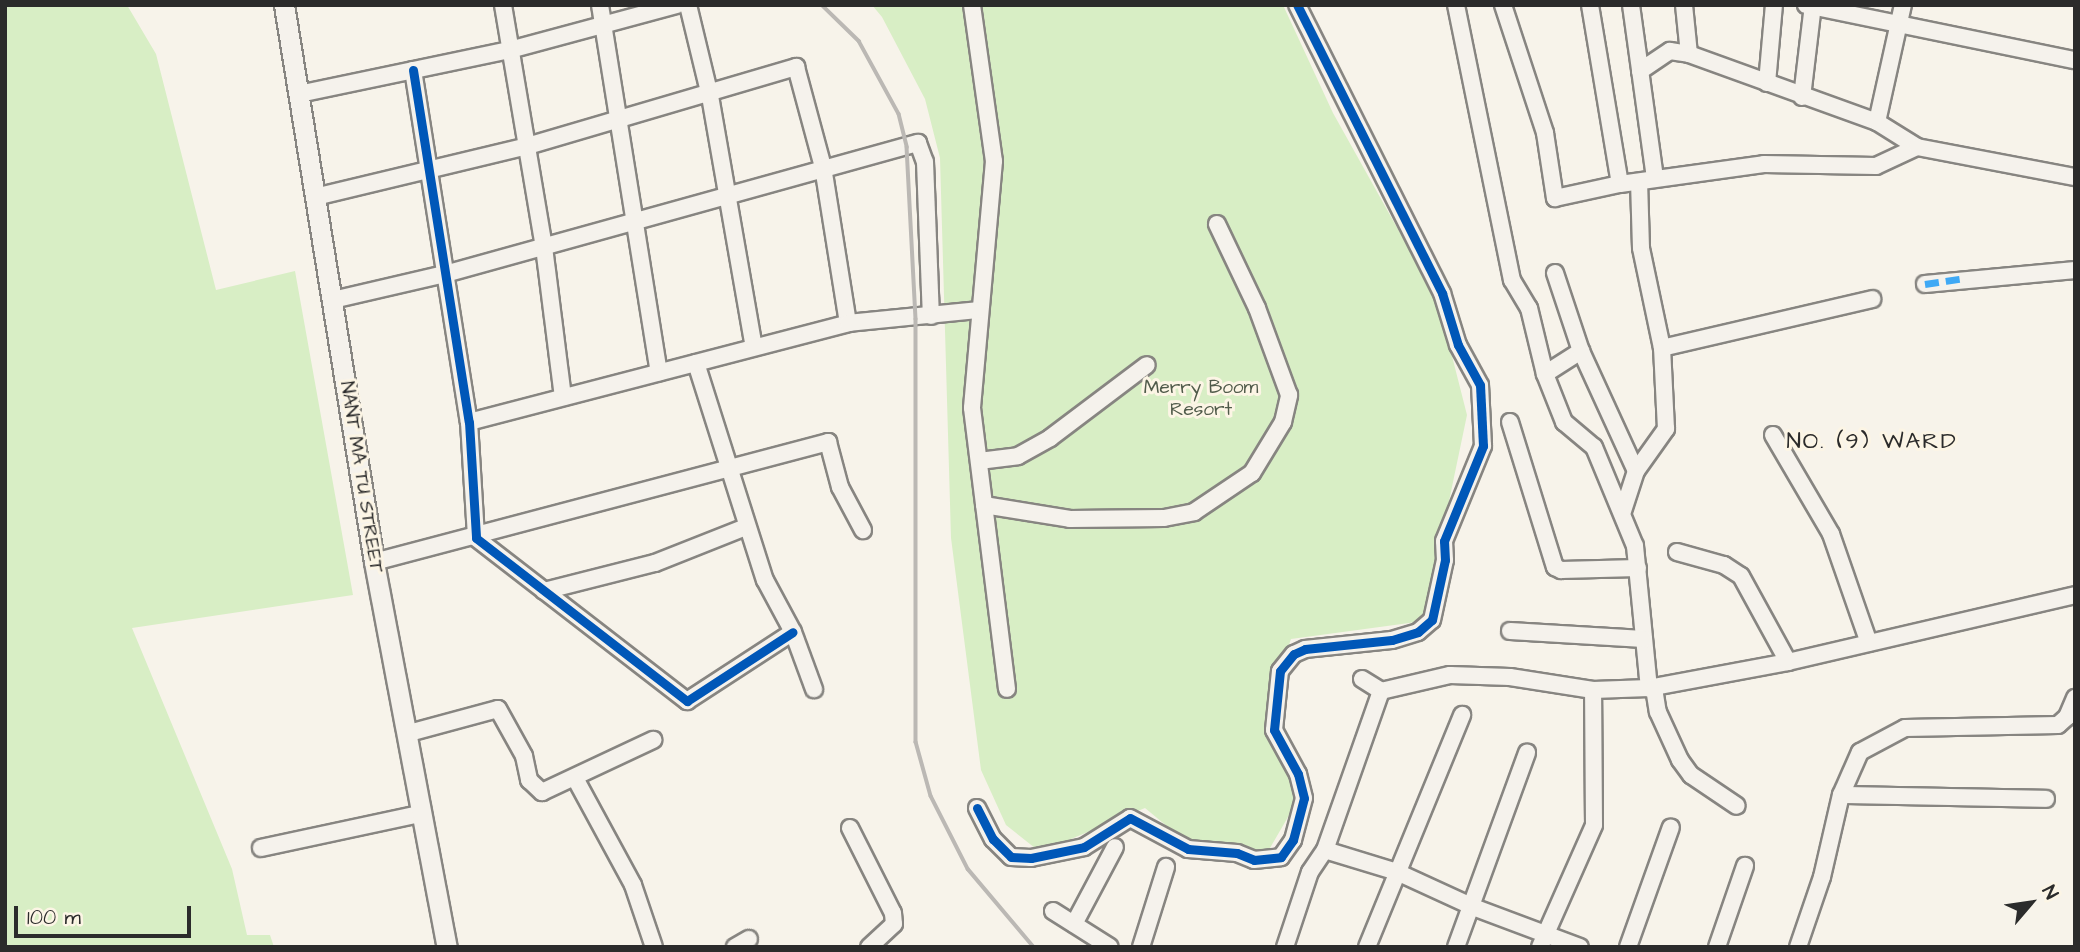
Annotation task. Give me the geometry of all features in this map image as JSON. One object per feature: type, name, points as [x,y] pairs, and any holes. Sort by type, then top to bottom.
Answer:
[{"type":"main road","name":"NANT MA TU STREET","points":[[284,5],[374,562],[447,947]]},
{"type":"street","points":[[503,5],[524,147],[544,247],[563,397]]},
{"type":"street","points":[[600,5],[615,120],[635,221],[659,372]]},
{"type":"street","points":[[299,94],[510,50],[677,5]]},
{"type":"street","points":[[688,5],[710,96],[754,347]]},
{"type":"street","points":[[972,5],[994,161],[972,408],[1007,690]]},
{"type":"street","points":[[977,808],[993,839],[1011,856],[1031,858],[1084,847],[1130,818],[1188,849],[1237,853],[1254,860],[1282,857],[1293,839],[1304,798],[1298,774],[1274,730],[1280,671],[1294,654],[1305,649],[1392,640],[1418,632],[1432,620],[1445,560],[1444,541],[1483,446],[1480,385],[1458,345],[1442,293],[1297,5]]},
{"type":"street","points":[[1456,5],[1512,280],[1529,308],[1545,374],[1564,422],[1594,447],[1623,511],[1638,568],[1644,639],[1658,712],[1680,760],[1691,775],[1737,806]]},
{"type":"street","points":[[1503,5],[1545,133],[1555,198],[1620,184],[1765,164],[1876,166],[1917,147]]},
{"type":"street","points":[[1590,5],[1620,184]]},
{"type":"street","points":[[1623,511],[1636,471],[1666,429],[1662,348],[1641,248],[1647,180],[1640,71],[1631,5]]},
{"type":"street","points":[[1684,5],[1689,54]]},
{"type":"street","points":[[1767,83],[1774,5]]},
{"type":"street","points":[[1877,122],[1903,5]]},
{"type":"street","points":[[1802,97],[1811,6],[1898,27],[2075,60]]},
{"type":"street","points":[[1640,71],[1670,51],[1689,54],[1877,122],[1917,147],[2075,177]]},
{"type":"street","points":[[315,197],[524,147],[710,96],[796,67],[823,167],[848,323]]},
{"type":"street","points":[[413,70],[469,422],[475,538],[687,701],[793,632]]},
{"type":"street","points":[[333,300],[445,274],[823,167],[918,143],[925,162],[931,316]]},
{"type":"street","points":[[984,505],[1070,519],[1164,518],[1194,512],[1252,473],[1283,422],[1289,395],[1257,308],[1217,225]]},
{"type":"street","points":[[1925,284],[2075,270]]},
{"type":"street","points":[[1555,273],[1581,351],[1636,471]]},
{"type":"street","points":[[1662,348],[1872,299]]},
{"type":"street","points":[[469,422],[848,323],[979,310]]},
{"type":"street","points":[[1545,374],[1581,351]]},
{"type":"street","points":[[696,363],[727,472],[765,580],[793,632],[814,689]]},
{"type":"street","points":[[979,461],[1018,456],[1051,438],[1147,365]]},
{"type":"street","points":[[1510,422],[1555,567],[1561,570],[1638,568]]},
{"type":"street","points":[[1773,435],[1831,534],[1869,643]]},
{"type":"street","points":[[374,562],[727,472],[828,442],[840,487],[863,530]]},
{"type":"street","points":[[544,591],[655,564],[746,527]]},
{"type":"street","points":[[1677,552],[1724,565],[1741,576],[1788,662]]},
{"type":"street","points":[[1362,679],[1381,691],[1450,675],[1510,677],[1593,690],[1652,688],[1788,662],[2075,595]]},
{"type":"street","points":[[1510,631],[1644,639]]},
{"type":"street","points":[[1543,940],[1594,825],[1593,690]]},
{"type":"street","points":[[1285,947],[1310,872],[1325,850],[1381,691]]},
{"type":"street","points":[[1798,947],[1822,877],[1841,795],[1860,752],[1905,728],[2058,725],[2067,717],[2075,698]]},
{"type":"street","points":[[408,733],[498,709],[524,756],[529,780],[542,792],[653,740]]},
{"type":"street","points":[[1367,947],[1462,715]]},
{"type":"street","points":[[1456,947],[1473,907],[1527,753]]},
{"type":"street","points":[[575,778],[633,885],[654,947]]},
{"type":"street","points":[[1841,795],[2046,799]]},
{"type":"street","points":[[261,848],[421,814]]},
{"type":"street","points":[[1628,947],[1671,827]]},
{"type":"street","points":[[850,828],[893,913],[894,923],[869,947]]},
{"type":"street","points":[[1074,924],[1115,847]]},
{"type":"street","points":[[1325,850],[1397,872],[1543,940],[1580,947]]},
{"type":"street","points":[[1717,947],[1745,866]]},
{"type":"street","points":[[1141,947],[1166,867]]},
{"type":"street","points":[[1053,911],[1110,947]]},
{"type":"green space","points":[[5,5],[127,5],[156,54],[216,290],[295,271],[353,595],[132,628],[232,869],[247,935],[270,935],[274,947],[5,947]]},
{"type":"green space","name":"Merry Boom Resort","points":[[872,5],[1283,5],[1333,113],[1438,301],[1467,415],[1424,621],[1291,639],[1272,694],[1299,798],[1266,855],[1186,842],[1145,808],[1040,852],[1006,825],[981,770],[951,538],[940,158],[925,99],[882,17]]},
{"type":"railway","points":[[822,5],[859,41],[899,114],[907,147],[916,319],[916,742],[931,796],[968,869],[1034,947]]},
{"type":"marked path","points":[[1925,284],[1965,278]]},
{"type":"cycle path","points":[[977,808],[993,839],[1011,857],[1031,858],[1084,847],[1130,818],[1188,849],[1237,853],[1254,860],[1281,857],[1293,840],[1304,798],[1298,774],[1274,730],[1280,671],[1294,654],[1305,649],[1392,640],[1418,632],[1432,620],[1445,560],[1444,541],[1483,446],[1480,385],[1458,345],[1442,293],[1297,5]]},
{"type":"cycle path","points":[[413,70],[469,422],[476,538],[687,701],[793,632]]},
{"type":"district","name":"NO. (9) WARD","points":[[1872,441]]}]
